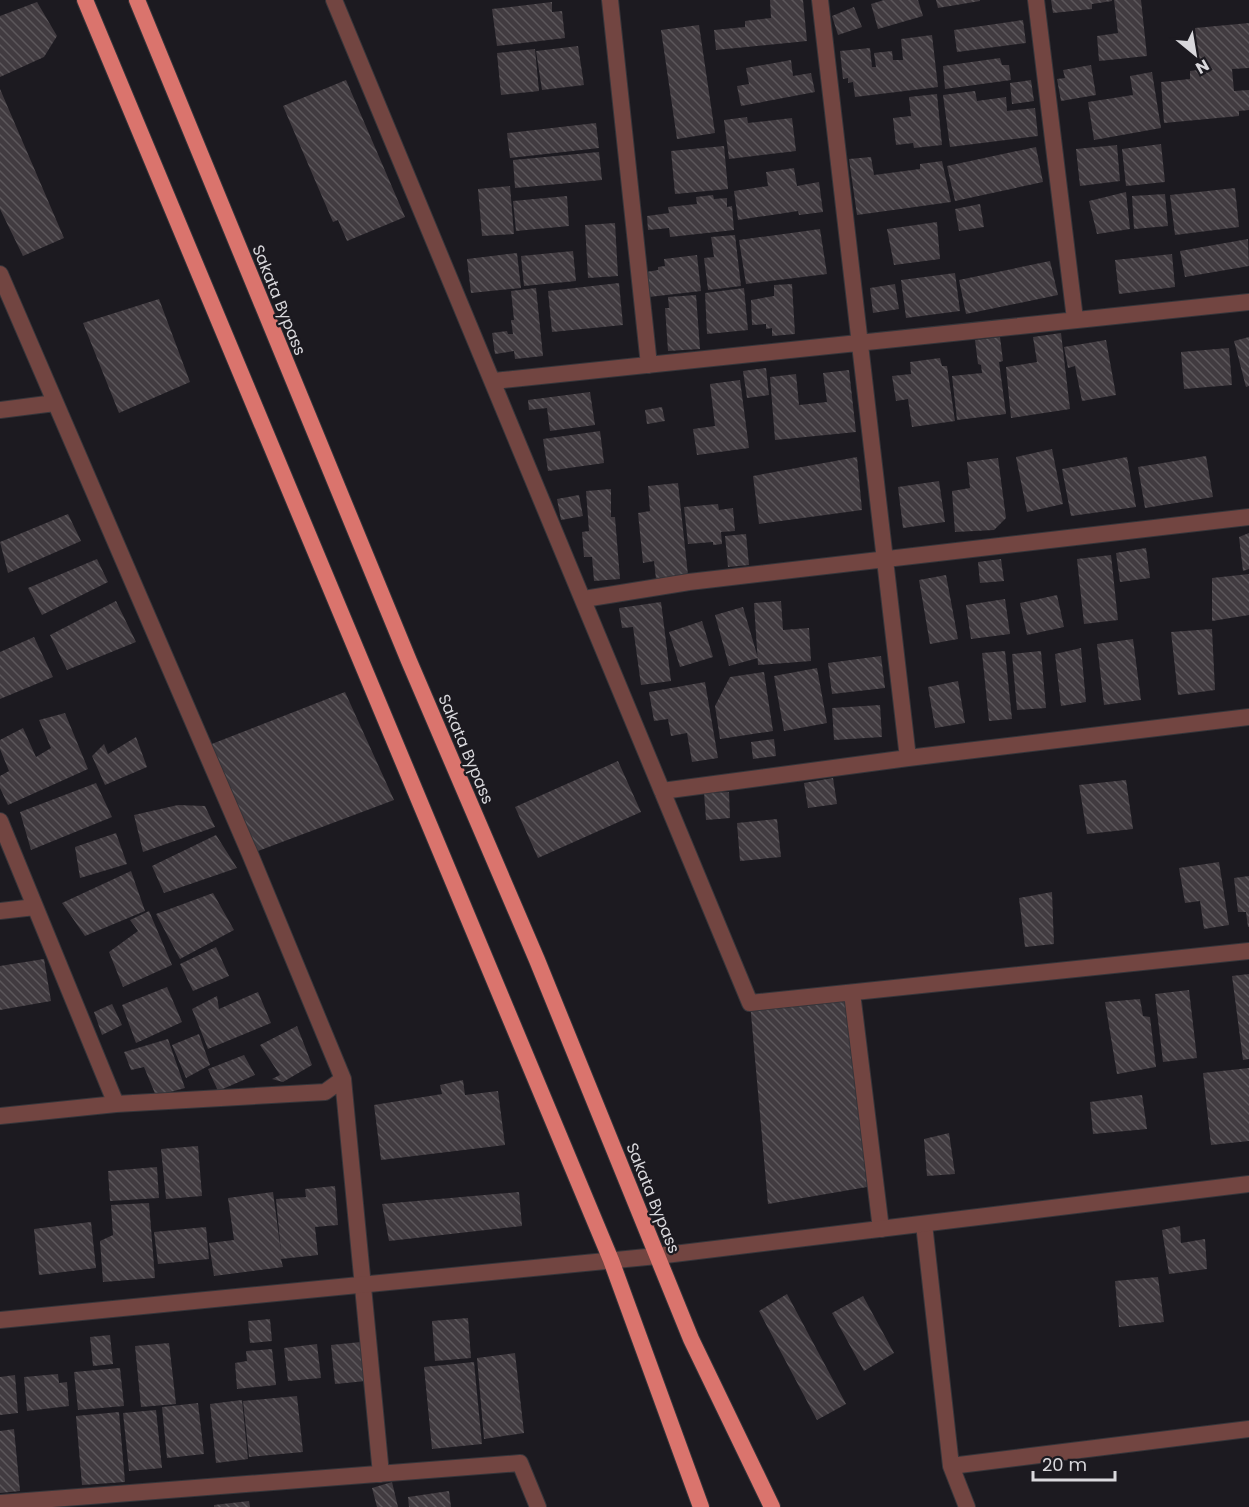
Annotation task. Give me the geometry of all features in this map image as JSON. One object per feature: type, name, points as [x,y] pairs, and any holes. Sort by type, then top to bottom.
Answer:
[{"type":"highway","points":[[85,0],[611,1260],[701,1507]]},
{"type":"highway","name":"Sakata Bypass","points":[[137,0],[400,639],[537,960],[692,1340],[772,1507]]},
{"type":"street","points":[[334,0],[585,599],[750,1003],[1249,951]]},
{"type":"street","points":[[610,0],[649,365]]},
{"type":"street","points":[[820,0],[908,758]]},
{"type":"street","points":[[1036,0],[1075,319]]},
{"type":"street","points":[[0,274],[250,854],[343,1079],[381,1474]]},
{"type":"street","points":[[494,381],[1249,302]]},
{"type":"street","points":[[0,410],[55,403]]},
{"type":"street","points":[[585,599],[689,582],[884,562],[1249,518]]},
{"type":"street","points":[[662,791],[908,758],[1249,717]]},
{"type":"street","points":[[0,821],[116,1104]]},
{"type":"street","points":[[0,911],[35,908]]},
{"type":"street","points":[[852,993],[881,1229]]},
{"type":"street","points":[[0,1116],[116,1104],[325,1092],[343,1079]]},
{"type":"street","points":[[0,1320],[657,1256],[1249,1184]]},
{"type":"street","points":[[924,1224],[951,1466],[967,1507]]},
{"type":"street","points":[[951,1466],[1249,1429]]},
{"type":"street","points":[[0,1503],[520,1463],[538,1507]]},
{"type":"building","points":[[770,0],[803,0],[807,41],[716,50],[714,30],[745,27],[745,21],[771,18]]},
{"type":"building","points":[[884,0],[918,0],[923,16],[878,29],[871,4]]},
{"type":"building","points":[[936,0],[980,0],[980,1],[938,8]]},
{"type":"building","points":[[1051,0],[1112,1],[1092,4],[1092,9],[1053,13]]},
{"type":"building","points":[[1114,0],[1141,0],[1147,56],[1099,61],[1097,36],[1118,33]]},
{"type":"building","points":[[37,2],[57,36],[44,57],[0,77],[0,16]]},
{"type":"building","points":[[552,2],[552,12],[562,11],[565,38],[497,46],[492,9]]},
{"type":"building","points":[[854,7],[862,27],[838,35],[832,16]]},
{"type":"building","points":[[1023,20],[1026,43],[957,52],[954,30]]},
{"type":"building","points":[[1249,23],[1249,68],[1232,69],[1234,91],[1249,90],[1249,110],[1239,111],[1239,116],[1164,123],[1161,82],[1190,79],[1190,71],[1198,70],[1195,28]]},
{"type":"building","points":[[699,25],[715,133],[677,139],[661,30]]},
{"type":"building","points":[[932,35],[938,87],[855,97],[853,82],[848,83],[848,78],[843,79],[840,51],[870,48],[872,67],[876,67],[874,53],[892,51],[893,60],[903,60],[901,39]]},
{"type":"building","points":[[578,46],[584,85],[542,90],[536,51]]},
{"type":"building","points":[[535,49],[539,91],[501,95],[497,53]]},
{"type":"building","points":[[1000,58],[1002,65],[1009,65],[1011,80],[945,89],[943,66]]},
{"type":"building","points":[[791,60],[793,76],[811,73],[815,92],[741,106],[737,86],[749,84],[746,68]]},
{"type":"building","points":[[1091,65],[1096,95],[1061,101],[1057,79],[1065,78],[1063,70]]},
{"type":"building","points":[[1152,72],[1161,128],[1094,140],[1088,102],[1133,95],[1130,76]]},
{"type":"building","points":[[346,80],[405,217],[347,241],[338,220],[333,222],[283,106]]},
{"type":"building","points":[[1031,80],[1034,101],[1012,104],[1010,83]]},
{"type":"building","points":[[0,89],[64,238],[23,256],[0,209]]},
{"type":"building","points":[[975,91],[977,101],[1006,97],[1007,111],[1035,108],[1038,136],[950,147],[943,95]]},
{"type":"building","points":[[937,94],[942,145],[914,148],[913,143],[896,145],[893,118],[911,116],[909,97]]},
{"type":"building","points":[[747,117],[748,123],[792,118],[796,151],[729,159],[724,120]]},
{"type":"building","points":[[596,123],[599,148],[510,158],[507,133]]},
{"type":"building","points":[[1161,144],[1165,182],[1126,186],[1122,149]]},
{"type":"building","points":[[1117,145],[1120,181],[1080,186],[1076,149]]},
{"type":"building","points":[[724,146],[728,189],[675,194],[671,151]]},
{"type":"building","points":[[1036,147],[1043,182],[955,201],[947,166]]},
{"type":"building","points":[[599,152],[602,180],[515,188],[513,160]]},
{"type":"building","points":[[871,157],[874,175],[920,169],[920,164],[942,161],[951,202],[857,215],[849,159]]},
{"type":"building","points":[[794,168],[797,186],[819,182],[823,212],[799,215],[798,211],[738,220],[734,191],[768,186],[766,172]]},
{"type":"building","points":[[510,186],[514,234],[482,236],[478,189]]},
{"type":"building","points":[[1235,188],[1239,227],[1175,235],[1170,195]]},
{"type":"building","points":[[1126,192],[1130,229],[1097,234],[1089,201]]},
{"type":"building","points":[[1165,194],[1168,226],[1134,229],[1132,196]]},
{"type":"building","points":[[713,195],[714,199],[727,198],[727,207],[732,206],[734,230],[670,237],[669,228],[648,230],[647,216],[669,213],[668,207],[697,204],[696,197]]},
{"type":"building","points":[[567,196],[569,226],[516,231],[513,201]]},
{"type":"building","points":[[980,204],[984,227],[959,231],[955,209]]},
{"type":"building","points":[[937,222],[940,259],[894,265],[887,229]]},
{"type":"building","points":[[615,223],[618,276],[588,278],[585,225]]},
{"type":"building","points":[[820,229],[827,274],[746,284],[739,240]]},
{"type":"building","points":[[735,235],[741,286],[708,290],[704,258],[714,257],[711,237]]},
{"type":"building","points":[[1248,239],[1249,266],[1185,277],[1180,251]]},
{"type":"building","points":[[573,251],[576,281],[524,286],[521,256]]},
{"type":"building","points":[[517,253],[521,288],[471,293],[467,259]]},
{"type":"building","points":[[1172,254],[1175,287],[1119,294],[1115,260]]},
{"type":"building","points":[[697,255],[701,291],[649,297],[646,272],[665,266],[664,259]]},
{"type":"building","points":[[1050,261],[1058,295],[966,314],[959,280]]},
{"type":"building","points":[[955,273],[960,311],[906,318],[901,280]]},
{"type":"building","points":[[619,283],[623,325],[552,332],[548,291]]},
{"type":"building","points":[[792,284],[795,334],[772,336],[772,328],[766,329],[766,324],[752,325],[751,300],[774,296],[774,285]]},
{"type":"building","points":[[895,284],[899,309],[873,313],[870,288]]},
{"type":"building","points":[[536,288],[543,356],[515,359],[514,351],[495,354],[492,333],[507,331],[508,334],[513,334],[511,291]]},
{"type":"building","points":[[744,288],[748,330],[707,334],[705,293]]},
{"type":"building","points":[[696,295],[700,349],[668,351],[665,308],[669,308],[668,297]]},
{"type":"building","points":[[159,299],[190,382],[119,413],[83,323]]},
{"type":"building","points":[[1061,333],[1070,409],[1011,418],[1006,367],[1037,362],[1033,337]]},
{"type":"building","points":[[1000,337],[1003,361],[999,362],[1006,414],[957,420],[952,376],[982,373],[981,365],[978,364],[975,340]]},
{"type":"building","points":[[1249,337],[1249,386],[1246,387],[1234,341]]},
{"type":"building","points":[[1106,340],[1116,395],[1082,401],[1075,366],[1068,368],[1064,347]]},
{"type":"building","points":[[1229,348],[1232,385],[1184,389],[1181,352]]},
{"type":"building","points":[[940,358],[942,366],[947,366],[955,421],[912,427],[908,399],[896,401],[892,376],[911,374],[910,362]]},
{"type":"building","points":[[766,368],[769,395],[747,398],[743,371]]},
{"type":"building","points":[[849,370],[856,432],[775,440],[770,377],[796,374],[799,405],[827,402],[823,373]]},
{"type":"building","points":[[740,380],[749,448],[697,455],[693,429],[715,426],[710,384]]},
{"type":"building","points":[[590,392],[595,425],[550,431],[547,408],[529,410],[528,400]]},
{"type":"building","points":[[662,407],[665,421],[647,424],[645,410]]},
{"type":"building","points":[[600,431],[604,463],[548,471],[543,439]]},
{"type":"building","points":[[1052,449],[1063,504],[1027,512],[1016,457]]},
{"type":"building","points":[[1206,456],[1213,497],[1145,508],[1138,467]]},
{"type":"building","points":[[857,457],[862,510],[759,524],[753,476]]},
{"type":"building","points":[[1127,457],[1136,507],[1071,516],[1062,469]]},
{"type":"building","points":[[998,458],[1006,518],[994,530],[955,532],[952,491],[970,488],[967,462]]},
{"type":"building","points":[[939,481],[945,522],[903,528],[898,487]]},
{"type":"building","points":[[678,483],[688,575],[656,579],[654,561],[643,563],[638,513],[650,511],[648,486]]},
{"type":"building","points":[[611,489],[611,517],[615,517],[620,579],[594,581],[592,557],[584,557],[582,532],[589,531],[586,491]]},
{"type":"building","points":[[579,495],[583,516],[561,520],[557,499]]},
{"type":"building","points":[[718,504],[719,510],[733,508],[735,531],[721,532],[722,544],[713,545],[713,542],[688,544],[684,507]]},
{"type":"building","points":[[68,514],[81,541],[8,573],[0,542]]},
{"type":"building","points":[[1249,533],[1249,569],[1243,571],[1239,537]]},
{"type":"building","points":[[746,534],[749,565],[728,567],[725,536]]},
{"type":"building","points":[[1146,548],[1150,578],[1120,582],[1116,553]]},
{"type":"building","points":[[1111,555],[1118,620],[1084,624],[1077,559]]},
{"type":"building","points":[[97,559],[108,582],[42,615],[28,588]]},
{"type":"building","points":[[1001,559],[1004,581],[980,583],[978,562]]},
{"type":"building","points":[[1249,574],[1249,615],[1212,621],[1212,578]]},
{"type":"building","points":[[946,575],[958,639],[930,644],[919,580]]},
{"type":"building","points":[[1057,595],[1064,627],[1027,635],[1020,603]]},
{"type":"building","points":[[1005,599],[1010,634],[971,639],[966,605]]},
{"type":"building","points":[[116,601],[136,642],[67,670],[50,635]]},
{"type":"building","points":[[781,601],[783,630],[809,628],[811,661],[758,665],[754,603]]},
{"type":"building","points":[[661,602],[671,681],[641,685],[633,627],[622,628],[619,608]]},
{"type":"building","points":[[743,607],[758,658],[729,666],[715,615]]},
{"type":"building","points":[[702,621],[713,657],[680,667],[669,632]]},
{"type":"building","points":[[1212,629],[1215,690],[1178,695],[1171,632]]},
{"type":"building","points":[[34,637],[53,677],[0,699],[0,652]]},
{"type":"building","points":[[1133,639],[1141,700],[1104,705],[1097,644]]},
{"type":"building","points":[[1081,648],[1086,702],[1061,706],[1055,654]]},
{"type":"building","points":[[1005,651],[1012,719],[989,721],[982,653]]},
{"type":"building","points":[[1041,651],[1046,708],[1017,710],[1012,654]]},
{"type":"building","points":[[881,656],[885,688],[832,694],[828,663]]},
{"type":"building","points":[[817,668],[827,723],[784,731],[774,676]]},
{"type":"building","points":[[764,672],[773,731],[720,739],[715,706],[730,677]]},
{"type":"building","points":[[958,681],[965,723],[935,728],[928,687]]},
{"type":"building","points":[[705,682],[718,758],[692,762],[687,733],[671,736],[668,719],[654,721],[649,692]]},
{"type":"building","points":[[345,692],[394,800],[250,854],[204,747]]},
{"type":"building","points":[[880,705],[882,737],[834,740],[832,708]]},
{"type":"building","points":[[65,713],[88,769],[8,805],[0,788],[0,776],[9,771],[0,749],[0,740],[23,728],[36,757],[51,748],[39,720]]},
{"type":"building","points":[[136,737],[147,767],[105,785],[92,756],[104,744],[108,754]]},
{"type":"building","points":[[774,739],[776,756],[753,759],[751,742]]},
{"type":"building","points":[[618,761],[641,812],[538,858],[515,807]]},
{"type":"building","points":[[833,778],[837,804],[808,808],[804,783]]},
{"type":"building","points":[[1126,780],[1133,829],[1087,834],[1079,785]]},
{"type":"building","points":[[96,783],[112,817],[31,850],[20,812]]},
{"type":"building","points":[[729,792],[730,818],[706,820],[704,793]]},
{"type":"building","points":[[178,805],[205,806],[215,827],[143,852],[134,815]]},
{"type":"building","points":[[777,819],[781,857],[740,861],[737,823]]},
{"type":"building","points":[[116,833],[127,864],[80,878],[75,847]]},
{"type":"building","points":[[216,835],[237,868],[164,893],[152,866]]},
{"type":"building","points":[[1219,862],[1229,925],[1204,929],[1200,901],[1185,903],[1179,868]]},
{"type":"building","points":[[131,871],[145,911],[85,936],[62,903]]},
{"type":"building","points":[[1249,876],[1248,927],[1246,912],[1238,912],[1234,878]]},
{"type":"building","points":[[1052,892],[1054,944],[1025,947],[1019,898]]},
{"type":"building","points":[[213,893],[234,930],[180,959],[156,914]]},
{"type":"building","points":[[149,911],[172,965],[123,987],[109,952],[138,931],[130,920]]},
{"type":"building","points":[[216,947],[229,976],[193,991],[180,964]]},
{"type":"building","points":[[44,959],[51,1001],[0,1010],[0,966]]},
{"type":"building","points":[[1249,974],[1249,1059],[1243,1060],[1232,976]]},
{"type":"building","points":[[167,987],[182,1022],[136,1043],[122,1005]]},
{"type":"building","points":[[1189,990],[1197,1058],[1163,1062],[1155,994]]},
{"type":"building","points":[[258,992],[271,1023],[208,1049],[192,1009],[217,996],[219,1009]]},
{"type":"building","points":[[845,993],[867,1187],[768,1204],[750,1003]]},
{"type":"building","points":[[1140,999],[1143,1016],[1150,1017],[1156,1067],[1117,1074],[1105,1002]]},
{"type":"building","points":[[112,1004],[122,1025],[102,1035],[94,1012]]},
{"type":"building","points":[[297,1026],[312,1065],[283,1082],[272,1079],[280,1075],[260,1045]]},
{"type":"building","points":[[199,1034],[210,1065],[186,1078],[172,1045]]},
{"type":"building","points":[[168,1039],[185,1088],[156,1096],[144,1067],[131,1070],[124,1052]]},
{"type":"building","points":[[244,1055],[255,1075],[218,1091],[208,1069]]},
{"type":"building","points":[[1249,1068],[1249,1141],[1211,1145],[1203,1073]]},
{"type":"building","points":[[463,1080],[465,1095],[498,1091],[505,1145],[381,1160],[374,1105],[442,1094],[440,1085]]},
{"type":"building","points":[[1142,1095],[1147,1129],[1093,1134],[1090,1102]]},
{"type":"building","points":[[949,1133],[955,1174],[927,1176],[924,1139]]},
{"type":"building","points":[[198,1146],[202,1196],[166,1199],[161,1149]]},
{"type":"building","points":[[157,1167],[159,1198],[110,1201],[108,1171]]},
{"type":"building","points":[[335,1186],[338,1225],[315,1227],[318,1255],[281,1259],[283,1267],[214,1276],[209,1243],[234,1240],[228,1198],[273,1192],[281,1252],[276,1199],[306,1197],[305,1189]]},
{"type":"building","points":[[519,1192],[522,1226],[389,1241],[382,1204]]},
{"type":"building","points":[[149,1203],[155,1278],[103,1282],[100,1241],[113,1235],[111,1205]]},
{"type":"building","points":[[91,1222],[96,1268],[39,1275],[34,1229]]},
{"type":"building","points":[[1180,1226],[1181,1243],[1205,1239],[1207,1269],[1169,1274],[1162,1230]]},
{"type":"building","points":[[206,1227],[209,1259],[158,1264],[154,1232]]},
{"type":"building","points":[[1158,1277],[1164,1322],[1119,1327],[1115,1281]]},
{"type":"building","points":[[787,1294],[846,1404],[817,1420],[759,1311]]},
{"type":"building","points":[[863,1296],[894,1353],[864,1371],[832,1313]]},
{"type":"building","points":[[468,1318],[471,1358],[435,1361],[432,1321]]},
{"type":"building","points":[[270,1319],[272,1341],[250,1343],[248,1321]]},
{"type":"building","points":[[110,1335],[113,1364],[93,1366],[90,1337]]},
{"type":"building","points":[[361,1342],[366,1381],[335,1384],[331,1345]]},
{"type":"building","points":[[169,1343],[176,1404],[141,1407],[135,1346]]},
{"type":"building","points":[[317,1344],[321,1378],[288,1381],[284,1348]]},
{"type":"building","points":[[272,1349],[276,1385],[237,1389],[235,1363],[247,1361],[246,1351]]},
{"type":"building","points":[[515,1353],[524,1433],[484,1439],[477,1358]]},
{"type":"building","points":[[474,1362],[482,1444],[432,1449],[424,1367]]},
{"type":"building","points":[[120,1368],[124,1406],[78,1410],[74,1372]]},
{"type":"building","points":[[58,1374],[59,1383],[67,1382],[69,1406],[27,1411],[24,1377]]},
{"type":"building","points":[[15,1375],[18,1413],[0,1415],[0,1377]]},
{"type":"building","points":[[297,1396],[303,1452],[249,1457],[243,1401]]},
{"type":"building","points":[[242,1400],[248,1459],[216,1463],[210,1404]]},
{"type":"building","points":[[198,1403],[204,1454],[167,1458],[162,1407]]},
{"type":"building","points":[[156,1410],[162,1468],[129,1471],[123,1413]]},
{"type":"building","points":[[119,1412],[125,1482],[82,1485],[76,1416]]},
{"type":"building","points":[[14,1429],[20,1491],[0,1493],[0,1431]]},
{"type":"building","points":[[392,1482],[398,1507],[377,1507],[372,1488]]},
{"type":"building","points":[[449,1491],[451,1507],[409,1507],[408,1497]]},
{"type":"building","points":[[249,1501],[250,1507],[214,1507],[214,1505]]}]
